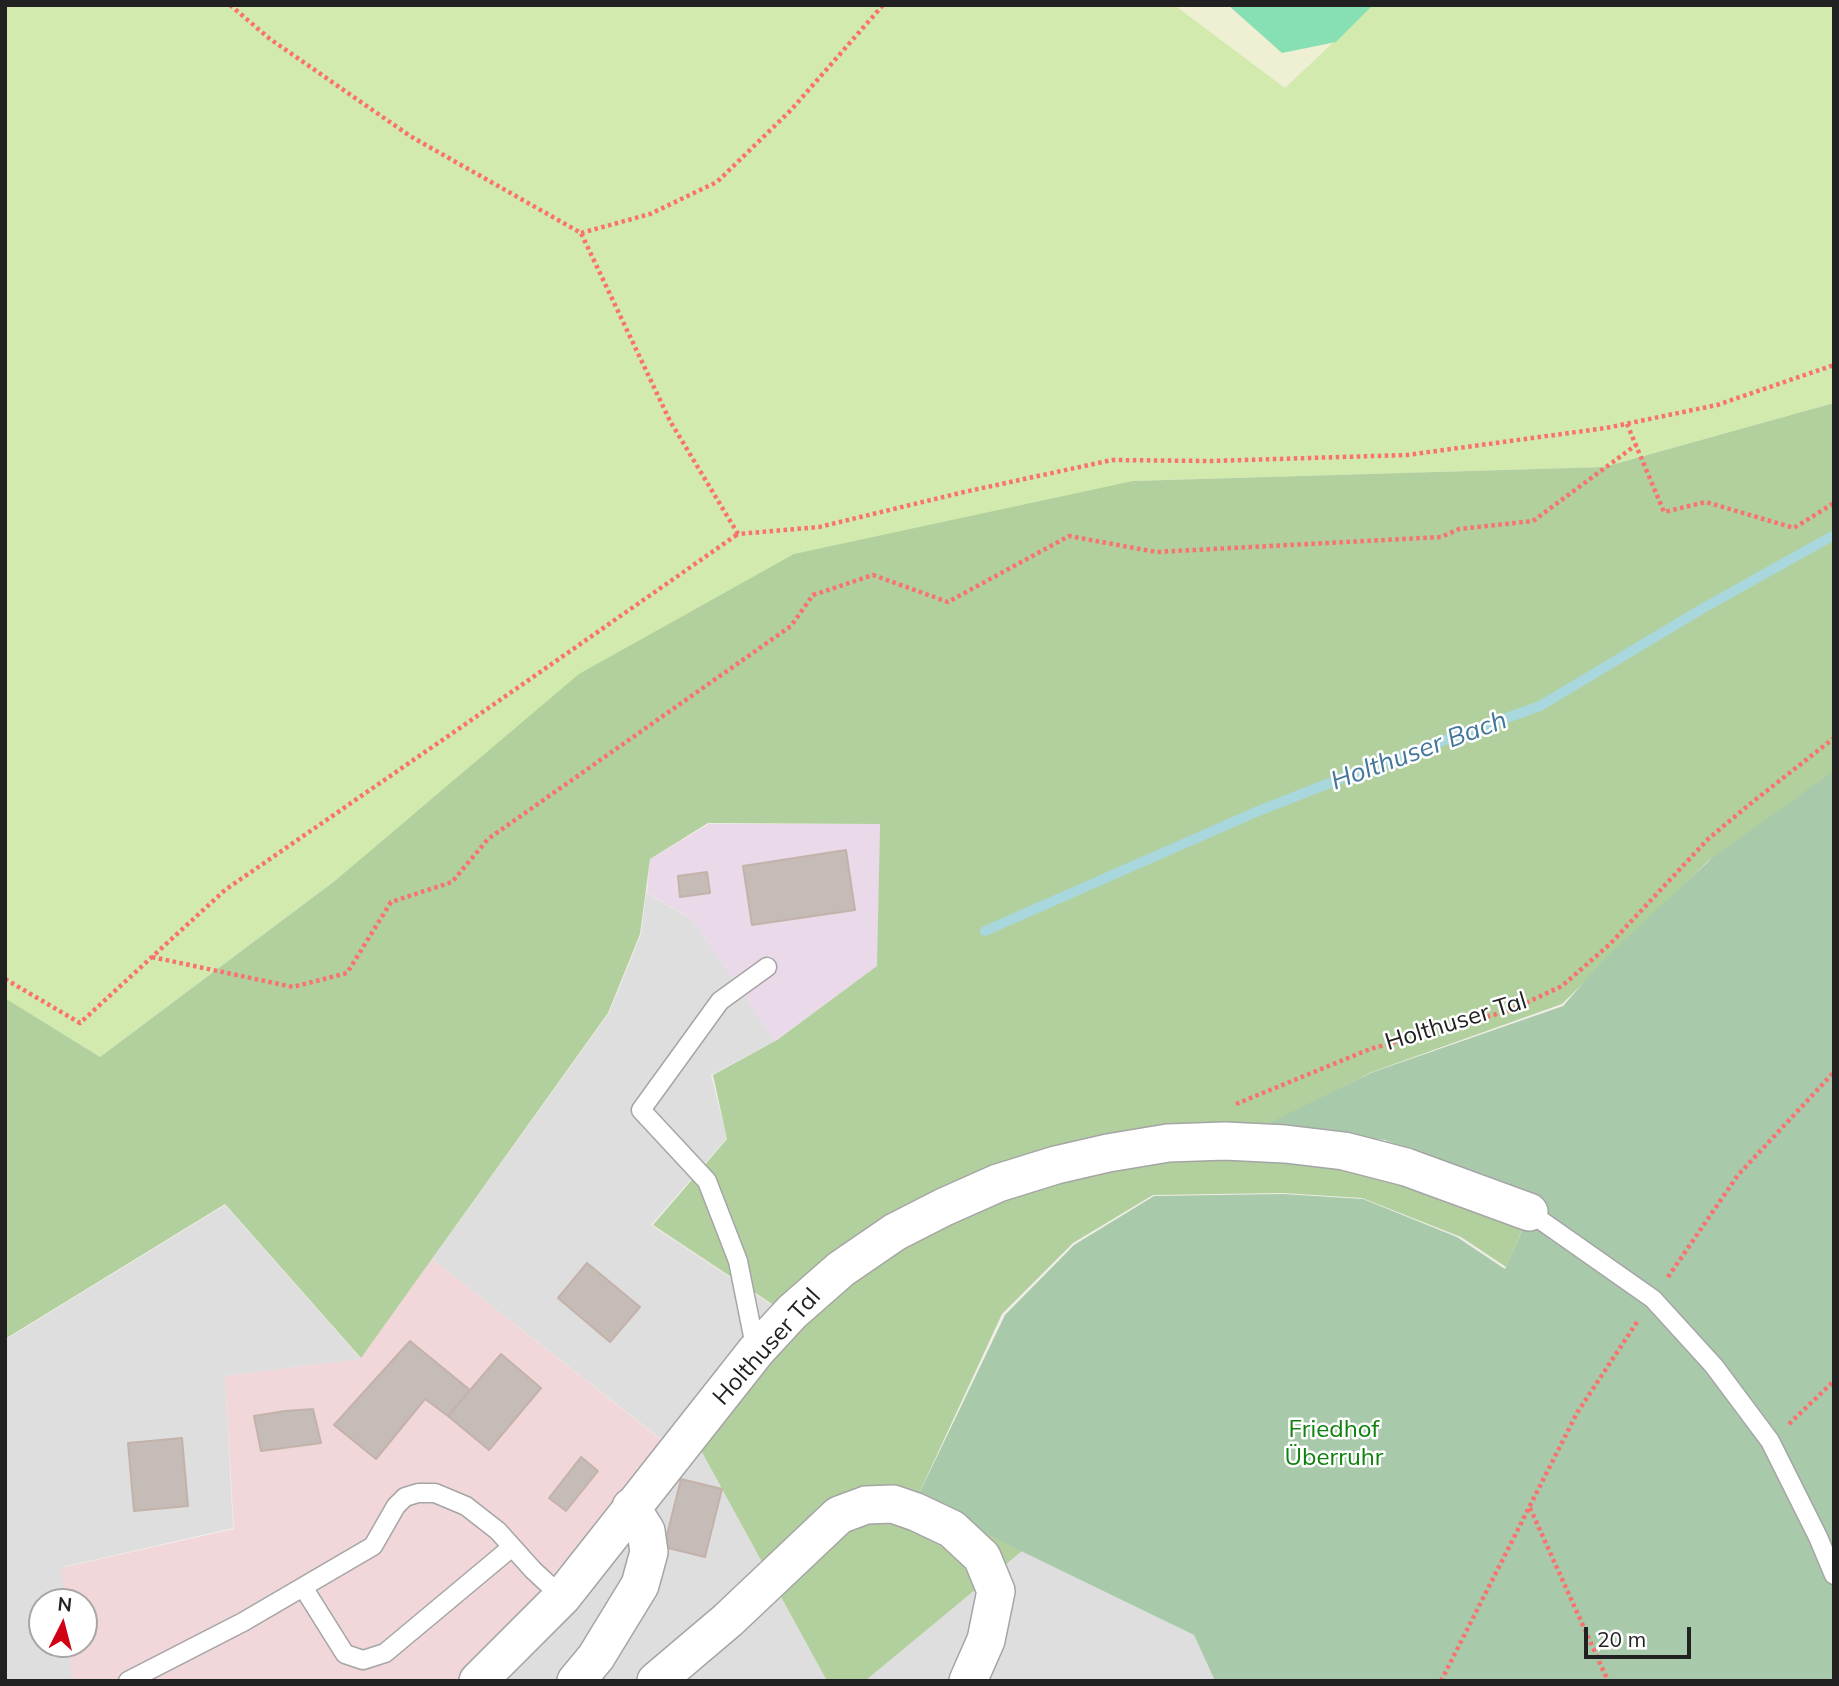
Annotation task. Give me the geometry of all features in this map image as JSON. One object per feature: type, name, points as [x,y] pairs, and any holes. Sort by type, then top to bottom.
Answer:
[{"type":"street","name":"Holthuser Tal","points":[[478,1681],[562,1597],[756,1351],[792,1312],[841,1269],[895,1232],[944,1207],[998,1183],[1056,1165],[1168,1143],[1225,1141],[1285,1144],[1344,1152],[1406,1167],[1530,1212]]},
{"type":"street","points":[[656,1681],[727,1620],[839,1515],[866,1505],[893,1504],[952,1529],[982,1557],[996,1591],[986,1640],[968,1681]]},
{"type":"street","points":[[576,1681],[596,1657],[640,1585],[649,1552],[646,1531],[631,1507]]},
{"type":"lane","points":[[756,1351],[737,1261],[707,1181],[641,1110],[720,1001],[767,967]]},
{"type":"lane","points":[[1530,1212],[1653,1299],[1714,1366],[1770,1441],[1834,1575]]},
{"type":"lane","points":[[128,1681],[243,1622],[373,1546],[396,1506],[405,1497],[418,1493],[435,1493],[466,1506],[498,1531],[562,1597]]},
{"type":"lane","points":[[303,1587],[345,1654],[363,1660],[385,1653],[512,1547]]},
{"type":"path","points":[[230,5],[270,39],[410,136],[581,233],[670,421],[738,534]]},
{"type":"path","points":[[581,233],[650,214],[718,182],[792,110],[883,5]]},
{"type":"path","points":[[5,979],[80,1023],[225,890],[738,534],[819,527],[1112,460],[1211,461],[1407,455],[1606,428],[1717,405],[1834,365]]},
{"type":"path","points":[[1627,424],[1664,512],[1706,502],[1794,528],[1834,503]]},
{"type":"path","points":[[152,957],[293,986],[347,973],[391,902],[452,882],[488,839],[791,626],[813,595],[873,575],[948,602],[1069,536],[1156,552],[1441,537],[1459,529],[1533,521],[1636,445]]},
{"type":"path","name":"Holthuser Tal","points":[[1228,1108],[1370,1049],[1511,1010],[1562,986],[1610,944],[1708,839],[1834,738]]},
{"type":"path","points":[[1441,1681],[1577,1413],[1738,1175],[1834,1072]]},
{"type":"path","points":[[1770,1441],[1834,1381]]},
{"type":"path","points":[[1530,1508],[1608,1681]]},
{"type":"shaded area","points":[[709,824],[880,824],[878,966],[775,1041],[692,919],[647,893],[650,859]]},
{"type":"shaded area","points":[[646,893],[693,920],[775,1041],[711,1075],[727,1138],[651,1225],[775,1307],[675,1450],[432,1259],[609,1013],[641,934]]},
{"type":"shaded area","points":[[225,1205],[361,1359],[225,1376],[233,1528],[63,1567],[64,1588],[28,1588],[28,1658],[71,1658],[73,1681],[5,1681],[5,1340]]},
{"type":"shaded area","points":[[432,1259],[674,1450],[475,1681],[72,1681],[70,1658],[98,1658],[98,1588],[63,1588],[61,1568],[234,1529],[225,1376],[360,1359]]},
{"type":"shaded area","points":[[692,1434],[827,1681],[480,1681]]},
{"type":"shaded area","points":[[1022,1551],[1194,1635],[1215,1681],[865,1681]]},
{"type":"green space","points":[[5,5],[1174,5],[1285,88],[1373,5],[1834,5],[1834,403],[1604,467],[1133,481],[336,880],[100,1057],[5,998]]},
{"type":"green space","points":[[1144,5],[1419,5],[1296,126]]},
{"type":"green space","points":[[1228,5],[1373,5],[1336,42],[1282,53]]},
{"type":"green space","points":[[1834,403],[1834,772],[1708,861],[1562,1004],[1372,1072],[1263,1129],[1387,1141],[1536,1198],[1506,1267],[1461,1237],[1362,1198],[1282,1193],[1153,1195],[1073,1243],[1002,1314],[916,1500],[1022,1551],[865,1681],[827,1681],[692,1434],[775,1306],[653,1225],[727,1139],[713,1075],[777,1040],[877,966],[880,824],[708,823],[650,859],[640,934],[608,1013],[361,1358],[225,1204],[5,1339],[5,998],[100,1057],[336,880],[579,674],[794,554],[1133,481],[1604,467]]},
{"type":"green space","name":"Friedhof Überruhr","points":[[1834,771],[1834,1681],[1215,1681],[1194,1635],[916,1500],[1005,1315],[1074,1245],[1154,1196],[1283,1194],[1363,1199],[1457,1237],[1505,1269],[1537,1197],[1385,1140],[1257,1129],[1373,1072],[1563,1006],[1605,958],[1713,857]]},
{"type":"building","points":[[846,850],[855,910],[752,925],[743,866]]},
{"type":"building","points":[[707,872],[710,893],[680,897],[678,876]]},
{"type":"building","points":[[587,1263],[640,1307],[610,1342],[558,1298]]},
{"type":"building","points":[[410,1341],[470,1390],[448,1416],[425,1399],[376,1459],[334,1425]]},
{"type":"building","points":[[501,1354],[541,1388],[489,1450],[448,1416]]},
{"type":"building","points":[[313,1409],[321,1443],[261,1451],[254,1416]]},
{"type":"building","points":[[182,1438],[188,1506],[134,1511],[128,1443]]},
{"type":"building","points":[[581,1457],[598,1471],[566,1511],[549,1498]]},
{"type":"building","points":[[681,1479],[722,1489],[705,1557],[664,1547]]},
{"type":"waterway","name":"Holthuser Bach","points":[[985,931],[1256,812],[1375,765],[1540,706],[1700,610],[1834,535]]}]
